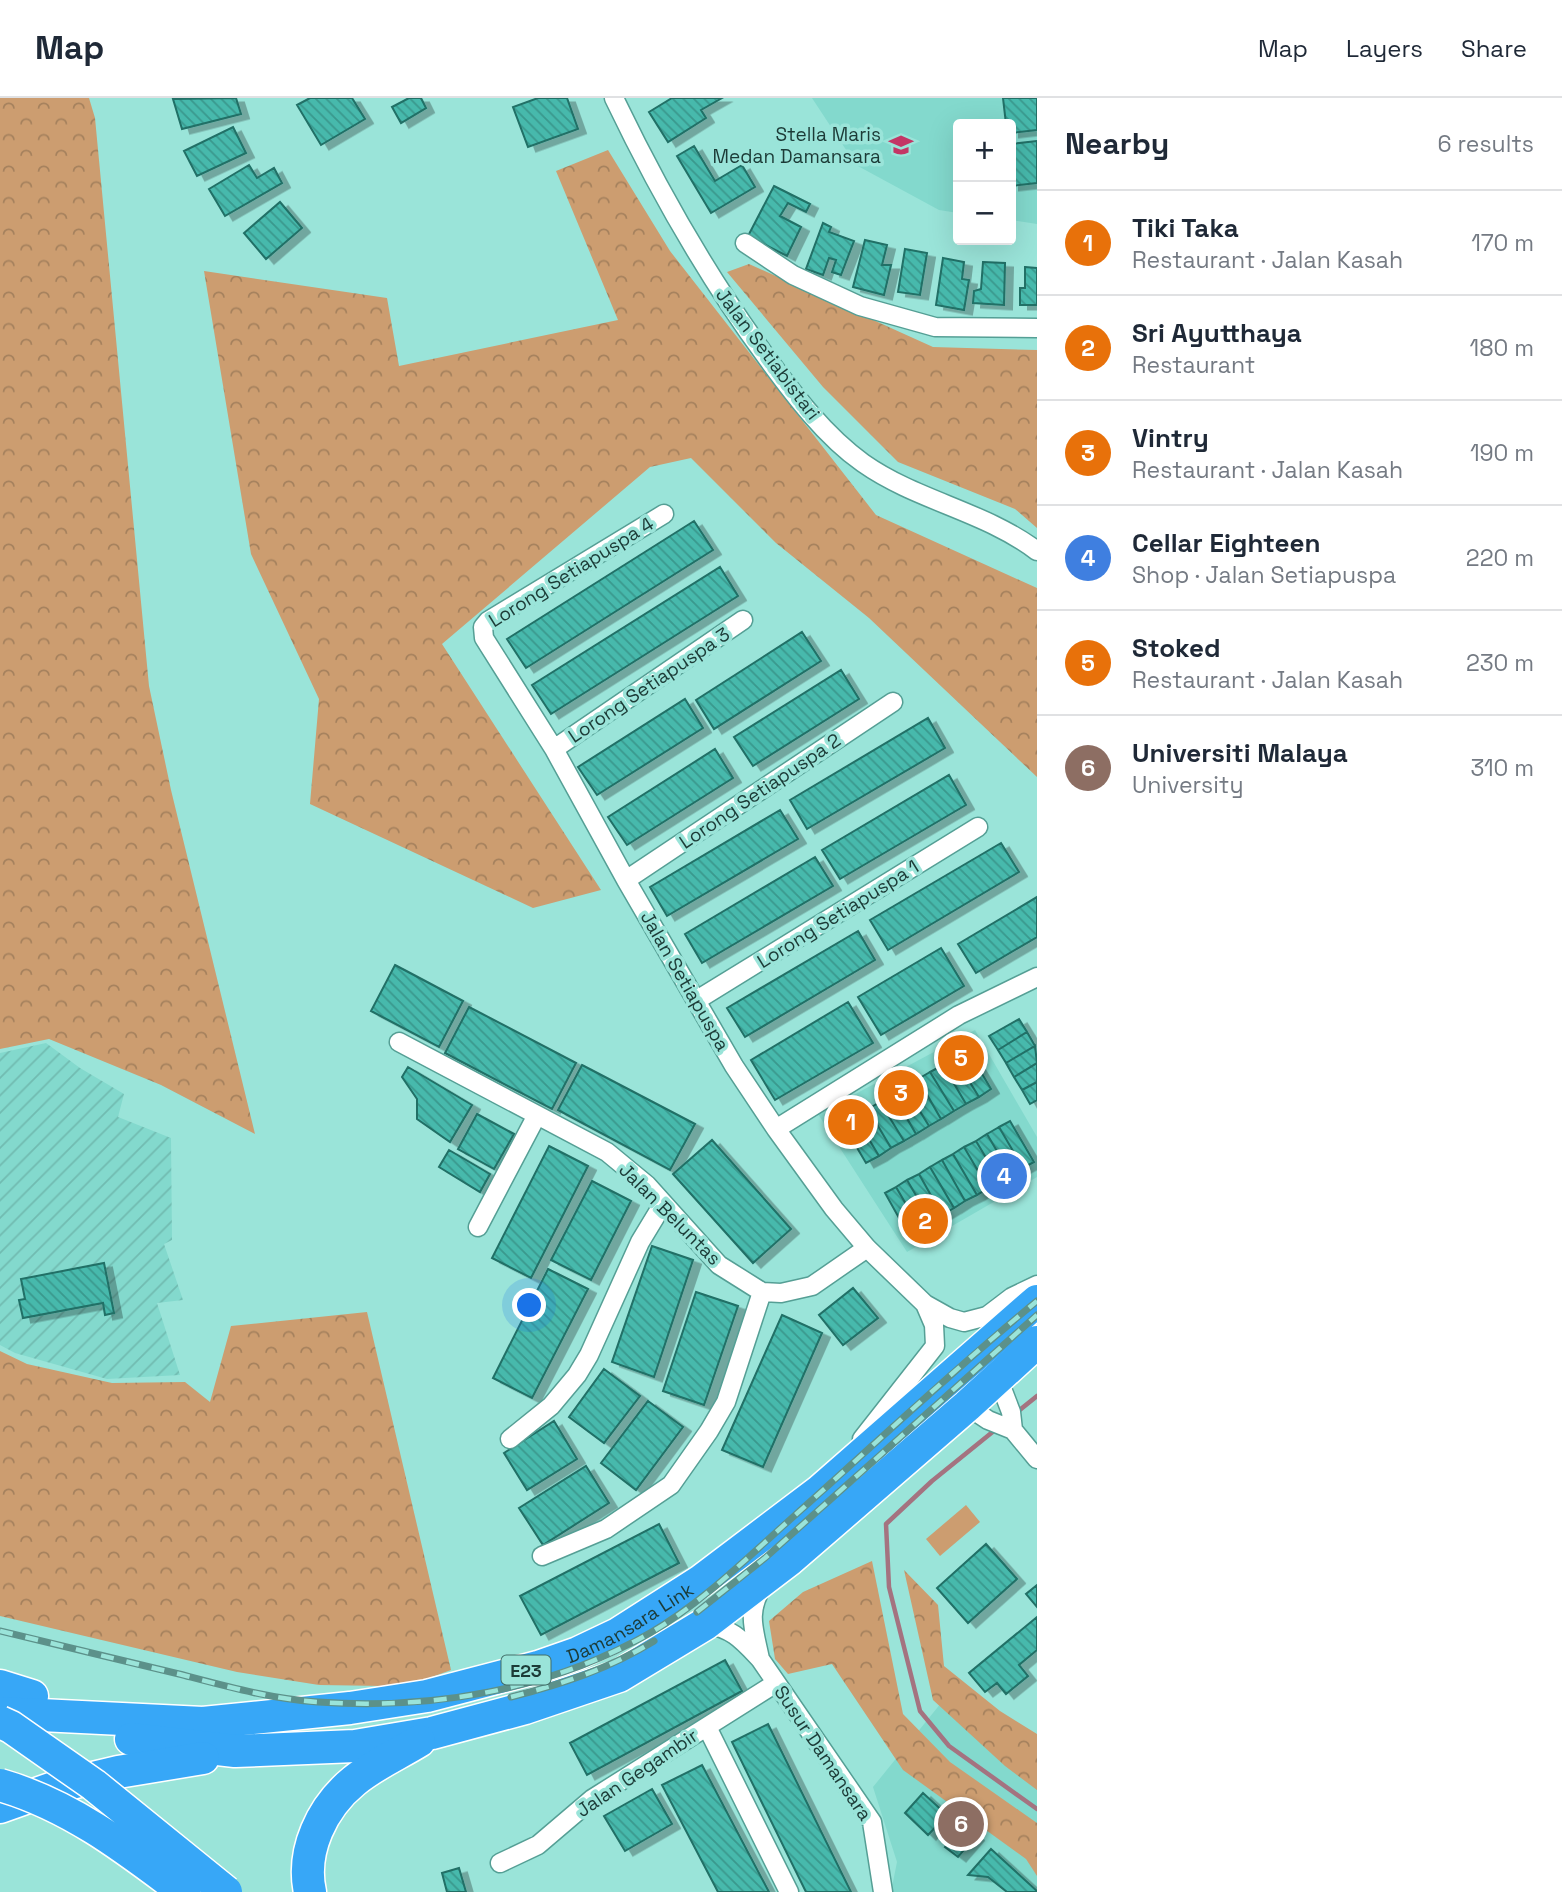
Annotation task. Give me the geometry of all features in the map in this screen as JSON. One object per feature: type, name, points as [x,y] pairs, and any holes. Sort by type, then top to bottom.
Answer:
[{"type":"highway","name":"Damansara Link","points":[[0,1713],[203,1723],[350,1708],[427,1696],[538,1667],[578,1653],[618,1634],[701,1581],[820,1491],[1037,1301]]},
{"type":"highway","name":"Damansara Link","points":[[0,1734],[129,1739],[235,1751],[355,1746],[432,1733],[525,1708],[619,1676],[705,1624],[768,1577],[967,1406],[1037,1342]]},
{"type":"highway","points":[[0,1686],[32,1696]]},
{"type":"highway","points":[[0,1693],[260,1717]]},
{"type":"highway","points":[[0,1722],[94,1785],[226,1892]]},
{"type":"highway","points":[[310,1892],[306,1875],[313,1838],[331,1803],[355,1780],[432,1733]]},
{"type":"highway","points":[[0,1807],[60,1786],[118,1772],[235,1751]]},
{"type":"highway","points":[[0,1785],[24,1792],[79,1818],[124,1846],[184,1892]]},
{"type":"highway","points":[[0,1801],[34,1813],[79,1835],[162,1892]]},
{"type":"street","name":"Jalan Setiabistari","points":[[614,98],[651,176],[726,302],[789,389],[833,438],[861,462],[890,481],[997,525],[1037,551]]},
{"type":"street","points":[[745,243],[793,275],[860,306],[935,327],[1037,328]]},
{"type":"street","name":"Lorong Setiapuspa 4","points":[[482,632],[488,621],[664,514]]},
{"type":"street","name":"Lorong Setiapuspa 3","points":[[554,749],[743,620]]},
{"type":"street","name":"Jalan Setiapuspa","points":[[482,632],[554,749],[734,1066],[834,1209],[867,1248],[925,1304],[950,1318],[964,1322],[987,1316],[1012,1297],[1037,1284]]},
{"type":"street","name":"Lorong Setiapuspa 2","points":[[626,880],[893,702]]},
{"type":"street","name":"Lorong Setiapuspa 1","points":[[697,1000],[978,827]]},
{"type":"street","points":[[776,1129],[959,1015],[1037,978]]},
{"type":"street","name":"Jalan Beluntas","points":[[399,1042],[607,1152],[647,1185],[719,1265],[762,1292]]},
{"type":"street","points":[[478,1227],[537,1115]]},
{"type":"street","points":[[510,1439],[551,1406],[577,1375],[589,1356],[640,1241],[663,1204]]},
{"type":"street","points":[[542,1556],[606,1529],[671,1485],[726,1402],[762,1292],[797,1291],[812,1286],[867,1248]]},
{"type":"street","name":"Jalan Setiapuspa","points":[[820,1491],[935,1346],[934,1325],[925,1304]]},
{"type":"street","points":[[998,1378],[1008,1423],[1037,1459]]},
{"type":"street","points":[[967,1406],[1008,1423]]},
{"type":"street","name":"Susur Damansara","points":[[761,1659],[753,1620],[754,1600],[768,1577]]},
{"type":"street","name":"Susur Damansara","points":[[705,1624],[730,1630],[761,1659],[872,1822],[883,1892]]},
{"type":"street","name":"Jalan Gegambir","points":[[500,1863],[538,1845],[592,1799],[776,1683]]},
{"type":"street","points":[[706,1727],[789,1892]]},
{"type":"shaded area","name":"Stella Maris Medan Damansara","points":[[812,98],[1037,98],[1037,224],[1016,221],[1016,119],[953,119],[953,212],[939,210],[856,165]]},
{"type":"shaded area","points":[[975,1030],[1037,1137],[1037,1177],[907,1252],[818,1114]]},
{"type":"shaded area","points":[[46,1043],[80,1068],[124,1094],[118,1117],[171,1138],[172,1240],[164,1244],[183,1300],[157,1303],[180,1375],[107,1379],[15,1353],[0,1345],[0,1053]]},
{"type":"shaded area","points":[[950,1692],[1037,1748],[1037,1892],[891,1892],[897,1862],[873,1787]]},
{"type":"green space","points":[[0,98],[89,98],[95,118],[149,686],[171,790],[255,1134],[161,1085],[49,1039],[0,1049]]},
{"type":"green space","points":[[608,150],[670,251],[876,515],[1037,588],[1037,777],[869,618],[776,543],[691,458],[650,467],[442,644],[601,890],[533,908],[310,804],[319,699],[251,554],[204,271],[387,298],[399,366],[618,320],[556,171]]},
{"type":"green space","points":[[749,264],[933,347],[1037,350],[1037,528],[1015,509],[898,462],[823,387],[727,272]]},
{"type":"green space","points":[[367,1312],[451,1670],[421,1681],[384,1686],[319,1685],[237,1672],[0,1616],[0,1351],[27,1364],[112,1383],[185,1382],[210,1402],[231,1326]]},
{"type":"green space","points":[[966,1505],[980,1522],[940,1556],[926,1539]]},
{"type":"green space","points":[[872,1561],[903,1714],[950,1762],[1037,1823],[1037,1876],[1026,1859],[903,1770],[832,1664],[788,1674],[775,1659],[769,1621],[803,1592]]},
{"type":"green space","points":[[904,1570],[938,1605],[944,1666],[1000,1711],[1037,1734],[1037,1790],[1005,1766],[933,1700]]},
{"type":"building","points":[[236,98],[241,114],[182,129],[173,99]]},
{"type":"building","points":[[310,98],[352,98],[365,119],[321,145],[297,105]]},
{"type":"building","points":[[409,98],[421,98],[426,108],[401,123],[392,107]]},
{"type":"building","points":[[538,98],[567,98],[578,129],[528,147],[513,107]]},
{"type":"building","points":[[672,98],[722,98],[701,110],[706,118],[668,142],[649,112]]},
{"type":"building","points":[[1003,98],[1037,98],[1037,130],[1016,132],[1016,119],[1005,119]]},
{"type":"building","points":[[233,127],[246,153],[197,176],[184,151]]},
{"type":"building","points":[[1037,141],[1037,183],[1016,185],[1016,143]]},
{"type":"building","points":[[694,146],[715,181],[742,165],[755,187],[711,213],[677,156]]},
{"type":"building","points":[[249,165],[257,178],[274,168],[282,183],[225,216],[209,189]]},
{"type":"building","points":[[774,186],[810,204],[806,212],[788,203],[780,216],[801,227],[787,256],[748,236]]},
{"type":"building","points":[[280,202],[302,228],[266,259],[244,233]]},
{"type":"building","points":[[823,223],[831,227],[829,232],[854,241],[841,275],[832,272],[836,260],[829,258],[823,275],[806,269]]},
{"type":"building","points":[[865,240],[887,245],[882,265],[891,265],[884,295],[853,287]]},
{"type":"building","points":[[905,249],[927,253],[920,295],[898,292]]},
{"type":"building","points":[[943,258],[964,262],[962,279],[969,280],[964,310],[936,305]]},
{"type":"building","points":[[983,262],[1005,263],[1004,305],[973,303],[974,291],[981,289]]},
{"type":"building","points":[[1025,267],[1037,268],[1037,305],[1020,305],[1020,288],[1025,288]]},
{"type":"building","points":[[694,521],[713,550],[526,668],[507,639]]},
{"type":"building","points":[[720,567],[738,596],[551,714],[532,685]]},
{"type":"building","points":[[802,632],[821,661],[714,729],[696,700]]},
{"type":"building","points":[[841,670],[859,699],[753,766],[734,737]]},
{"type":"building","points":[[685,699],[703,728],[597,795],[578,767]]},
{"type":"building","points":[[928,718],[945,748],[807,829],[790,800]]},
{"type":"building","points":[[715,749],[733,778],[627,845],[608,817]]},
{"type":"building","points":[[949,775],[966,805],[840,879],[822,850]]},
{"type":"building","points":[[780,810],[798,839],[667,916],[650,887]]},
{"type":"building","points":[[1001,843],[1019,872],[888,950],[870,920]]},
{"type":"building","points":[[815,857],[833,886],[702,963],[685,934]]},
{"type":"building","points":[[1037,897],[1037,937],[976,973],[958,944]]},
{"type":"building","points":[[858,931],[875,960],[745,1037],[727,1008]]},
{"type":"building","points":[[941,948],[964,986],[881,1035],[858,997]]},
{"type":"building","points":[[395,965],[463,1001],[439,1047],[371,1011]]},
{"type":"building","points":[[848,1002],[873,1043],[775,1100],[751,1060]]},
{"type":"building","points":[[469,1007],[576,1063],[552,1109],[445,1053]]},
{"type":"building","points":[[1019,1019],[1027,1032],[998,1050],[989,1036]]},
{"type":"building","points":[[1027,1032],[1035,1046],[1006,1063],[998,1050]]},
{"type":"building","points":[[1035,1046],[1037,1063],[1014,1077],[1006,1063]]},
{"type":"building","points":[[968,1050],[991,1089],[979,1097],[955,1058]]},
{"type":"building","points":[[955,1058],[979,1097],[966,1104],[943,1065]]},
{"type":"building","points":[[1037,1063],[1037,1082],[1022,1090],[1014,1077]]},
{"type":"building","points":[[582,1065],[695,1124],[670,1170],[558,1110]]},
{"type":"building","points":[[943,1065],[966,1104],[954,1111],[930,1072]]},
{"type":"building","points":[[408,1067],[472,1105],[450,1142],[417,1119],[417,1099],[402,1077]]},
{"type":"building","points":[[930,1072],[954,1111],[941,1119],[918,1079]]},
{"type":"building","points":[[918,1079],[941,1119],[929,1126],[905,1087]]},
{"type":"building","points":[[1037,1082],[1037,1100],[1030,1104],[1022,1090]]},
{"type":"building","points":[[905,1087],[929,1126],[916,1134],[893,1094]]},
{"type":"building","points":[[893,1094],[916,1134],[904,1141],[880,1102]]},
{"type":"building","points":[[880,1102],[904,1141],[891,1148],[868,1109]]},
{"type":"building","points":[[868,1109],[891,1148],[879,1156],[855,1116]]},
{"type":"building","points":[[477,1114],[514,1134],[494,1169],[458,1149]]},
{"type":"building","points":[[855,1116],[879,1156],[866,1163],[843,1124]]},
{"type":"building","points":[[1010,1121],[1034,1162],[1023,1168],[999,1127]]},
{"type":"building","points":[[999,1127],[1023,1168],[1011,1175],[987,1134]]},
{"type":"building","points":[[987,1134],[1011,1175],[1000,1181],[976,1141]]},
{"type":"building","points":[[712,1140],[791,1229],[753,1263],[673,1174]]},
{"type":"building","points":[[976,1141],[1000,1181],[988,1188],[964,1147]]},
{"type":"building","points":[[549,1146],[588,1166],[531,1278],[492,1258]]},
{"type":"building","points":[[964,1147],[988,1188],[977,1195],[953,1154]]},
{"type":"building","points":[[449,1150],[490,1174],[480,1192],[439,1167]]},
{"type":"building","points":[[953,1154],[977,1195],[965,1201],[942,1160]]},
{"type":"building","points":[[942,1160],[965,1201],[954,1208],[930,1167]]},
{"type":"building","points":[[930,1167],[954,1208],[942,1215],[919,1174]]},
{"type":"building","points":[[919,1174],[942,1215],[931,1221],[907,1180]]},
{"type":"building","points":[[907,1180],[931,1221],[920,1228],[896,1187]]},
{"type":"building","points":[[592,1181],[631,1201],[591,1280],[551,1260]]},
{"type":"building","points":[[896,1187],[920,1228],[908,1234],[885,1193]]},
{"type":"building","points":[[652,1246],[693,1260],[654,1377],[612,1362]]},
{"type":"building","points":[[104,1263],[114,1313],[105,1315],[103,1303],[23,1318],[19,1300],[25,1299],[21,1279]]},
{"type":"building","points":[[548,1269],[588,1289],[532,1398],[493,1378]]},
{"type":"building","points":[[853,1288],[878,1318],[843,1345],[819,1315]]},
{"type":"building","points":[[696,1292],[738,1306],[704,1405],[663,1391]]},
{"type":"building","points":[[782,1315],[822,1333],[763,1467],[722,1450]]},
{"type":"building","points":[[604,1369],[640,1396],[604,1443],[569,1417]]},
{"type":"building","points":[[648,1401],[683,1427],[636,1490],[601,1463]]},
{"type":"building","points":[[554,1421],[577,1459],[527,1490],[504,1453]]},
{"type":"building","points":[[586,1466],[609,1503],[543,1545],[519,1508]]},
{"type":"building","points":[[659,1524],[679,1563],[541,1635],[520,1596]]},
{"type":"building","points":[[986,1544],[1017,1579],[968,1623],[937,1588]]},
{"type":"building","points":[[1037,1585],[1037,1607],[1026,1594]]},
{"type":"building","points":[[1037,1617],[1037,1650],[1019,1665],[1028,1676],[1006,1694],[997,1683],[985,1692],[969,1673]]},
{"type":"building","points":[[725,1660],[742,1691],[587,1775],[570,1743]]},
{"type":"building","points":[[768,1724],[851,1892],[806,1892],[732,1742]]},
{"type":"building","points":[[702,1765],[769,1892],[718,1892],[662,1785]]},
{"type":"building","points":[[652,1789],[672,1824],[625,1851],[604,1816]]},
{"type":"building","points":[[923,1793],[947,1815],[928,1835],[905,1813]]},
{"type":"building","points":[[963,1825],[976,1836],[958,1857],[945,1847]]},
{"type":"building","points":[[991,1849],[1037,1892],[1007,1892],[988,1877],[968,1875]]},
{"type":"building","points":[[459,1868],[466,1892],[447,1892],[442,1873]]},
{"type":"waterway","points":[[1016,1413],[1037,1396]]},
{"type":"waterway","points":[[995,1430],[932,1481],[886,1524],[889,1587],[920,1711],[949,1746],[1037,1809]]},
{"type":"railway","points":[[0,1631],[248,1691],[318,1702],[361,1704],[447,1699],[531,1682],[572,1669],[612,1653],[650,1633],[706,1594],[1037,1301]]},
{"type":"railway","points":[[697,1612],[765,1558],[1037,1315]]},
{"type":"railway","points":[[511,1697],[585,1675],[654,1641]]},
{"type":"place","name":"Stella Maris Medan Damansara","points":[[901,145]]},
{"type":"place","name":"Stoked","points":[[961,1058]]},
{"type":"place","name":"Vintry","points":[[901,1093]]},
{"type":"place","name":"Tiki Taka","points":[[851,1122]]},
{"type":"place","name":"Cellar Eighteen","points":[[1004,1176]]},
{"type":"place","name":"Sri Ayutthaya","points":[[925,1221]]},
{"type":"place","name":"Universiti Malaya","points":[[961,1824]]}]
